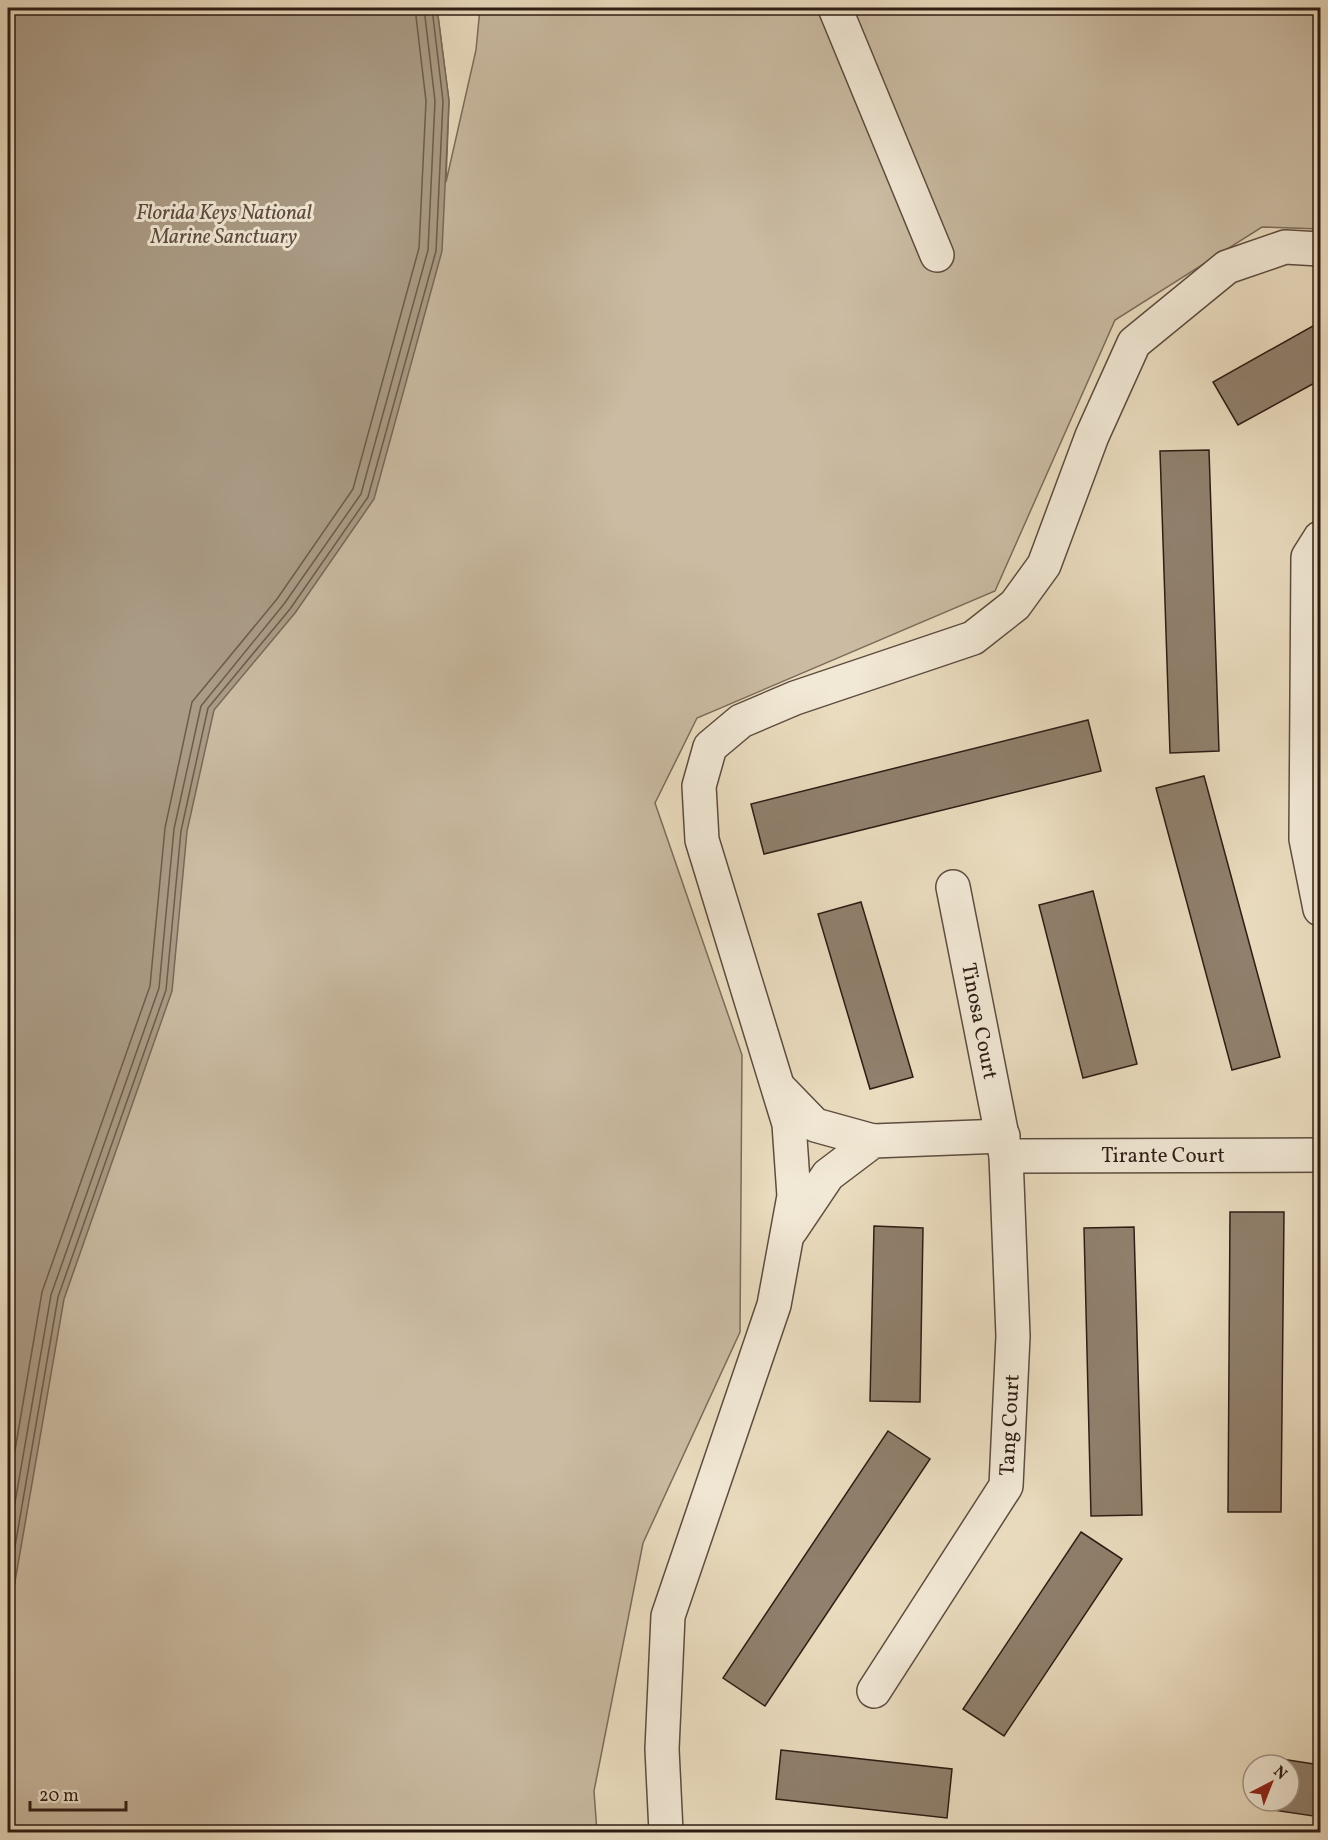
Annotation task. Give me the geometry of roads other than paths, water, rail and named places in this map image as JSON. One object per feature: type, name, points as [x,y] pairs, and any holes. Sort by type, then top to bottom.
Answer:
[{"type":"street","points":[[835,8],[937,255]]},
{"type":"street","points":[[666,1833],[662,1749],[668,1617],[774,1305],[794,1196],[789,1124],[702,840],[699,786],[710,747],[741,721],[795,698],[973,638],[1015,605],[1044,565],[1092,436],[1134,343],[1227,267],[1286,247],[1320,249]]},
{"type":"street","points":[[1320,538],[1308,556],[1306,839],[1320,909]]},
{"type":"street","name":"Tinosa Court","points":[[953,887],[1004,1146]]},
{"type":"street","name":"Tirante Court","points":[[778,1088],[815,1125],[873,1141],[1320,1155]]},
{"type":"street","points":[[787,1236],[828,1175],[873,1141]]},
{"type":"street","name":"Tang Court","points":[[874,1691],[1006,1486],[1013,1336],[1004,1146]]},
{"type":"water","name":"Florida Keys National Marine Sanctuary","points":[[8,8],[437,8],[449,101],[442,251],[374,499],[295,613],[214,710],[187,831],[172,991],[64,1299],[8,1622]]}]
